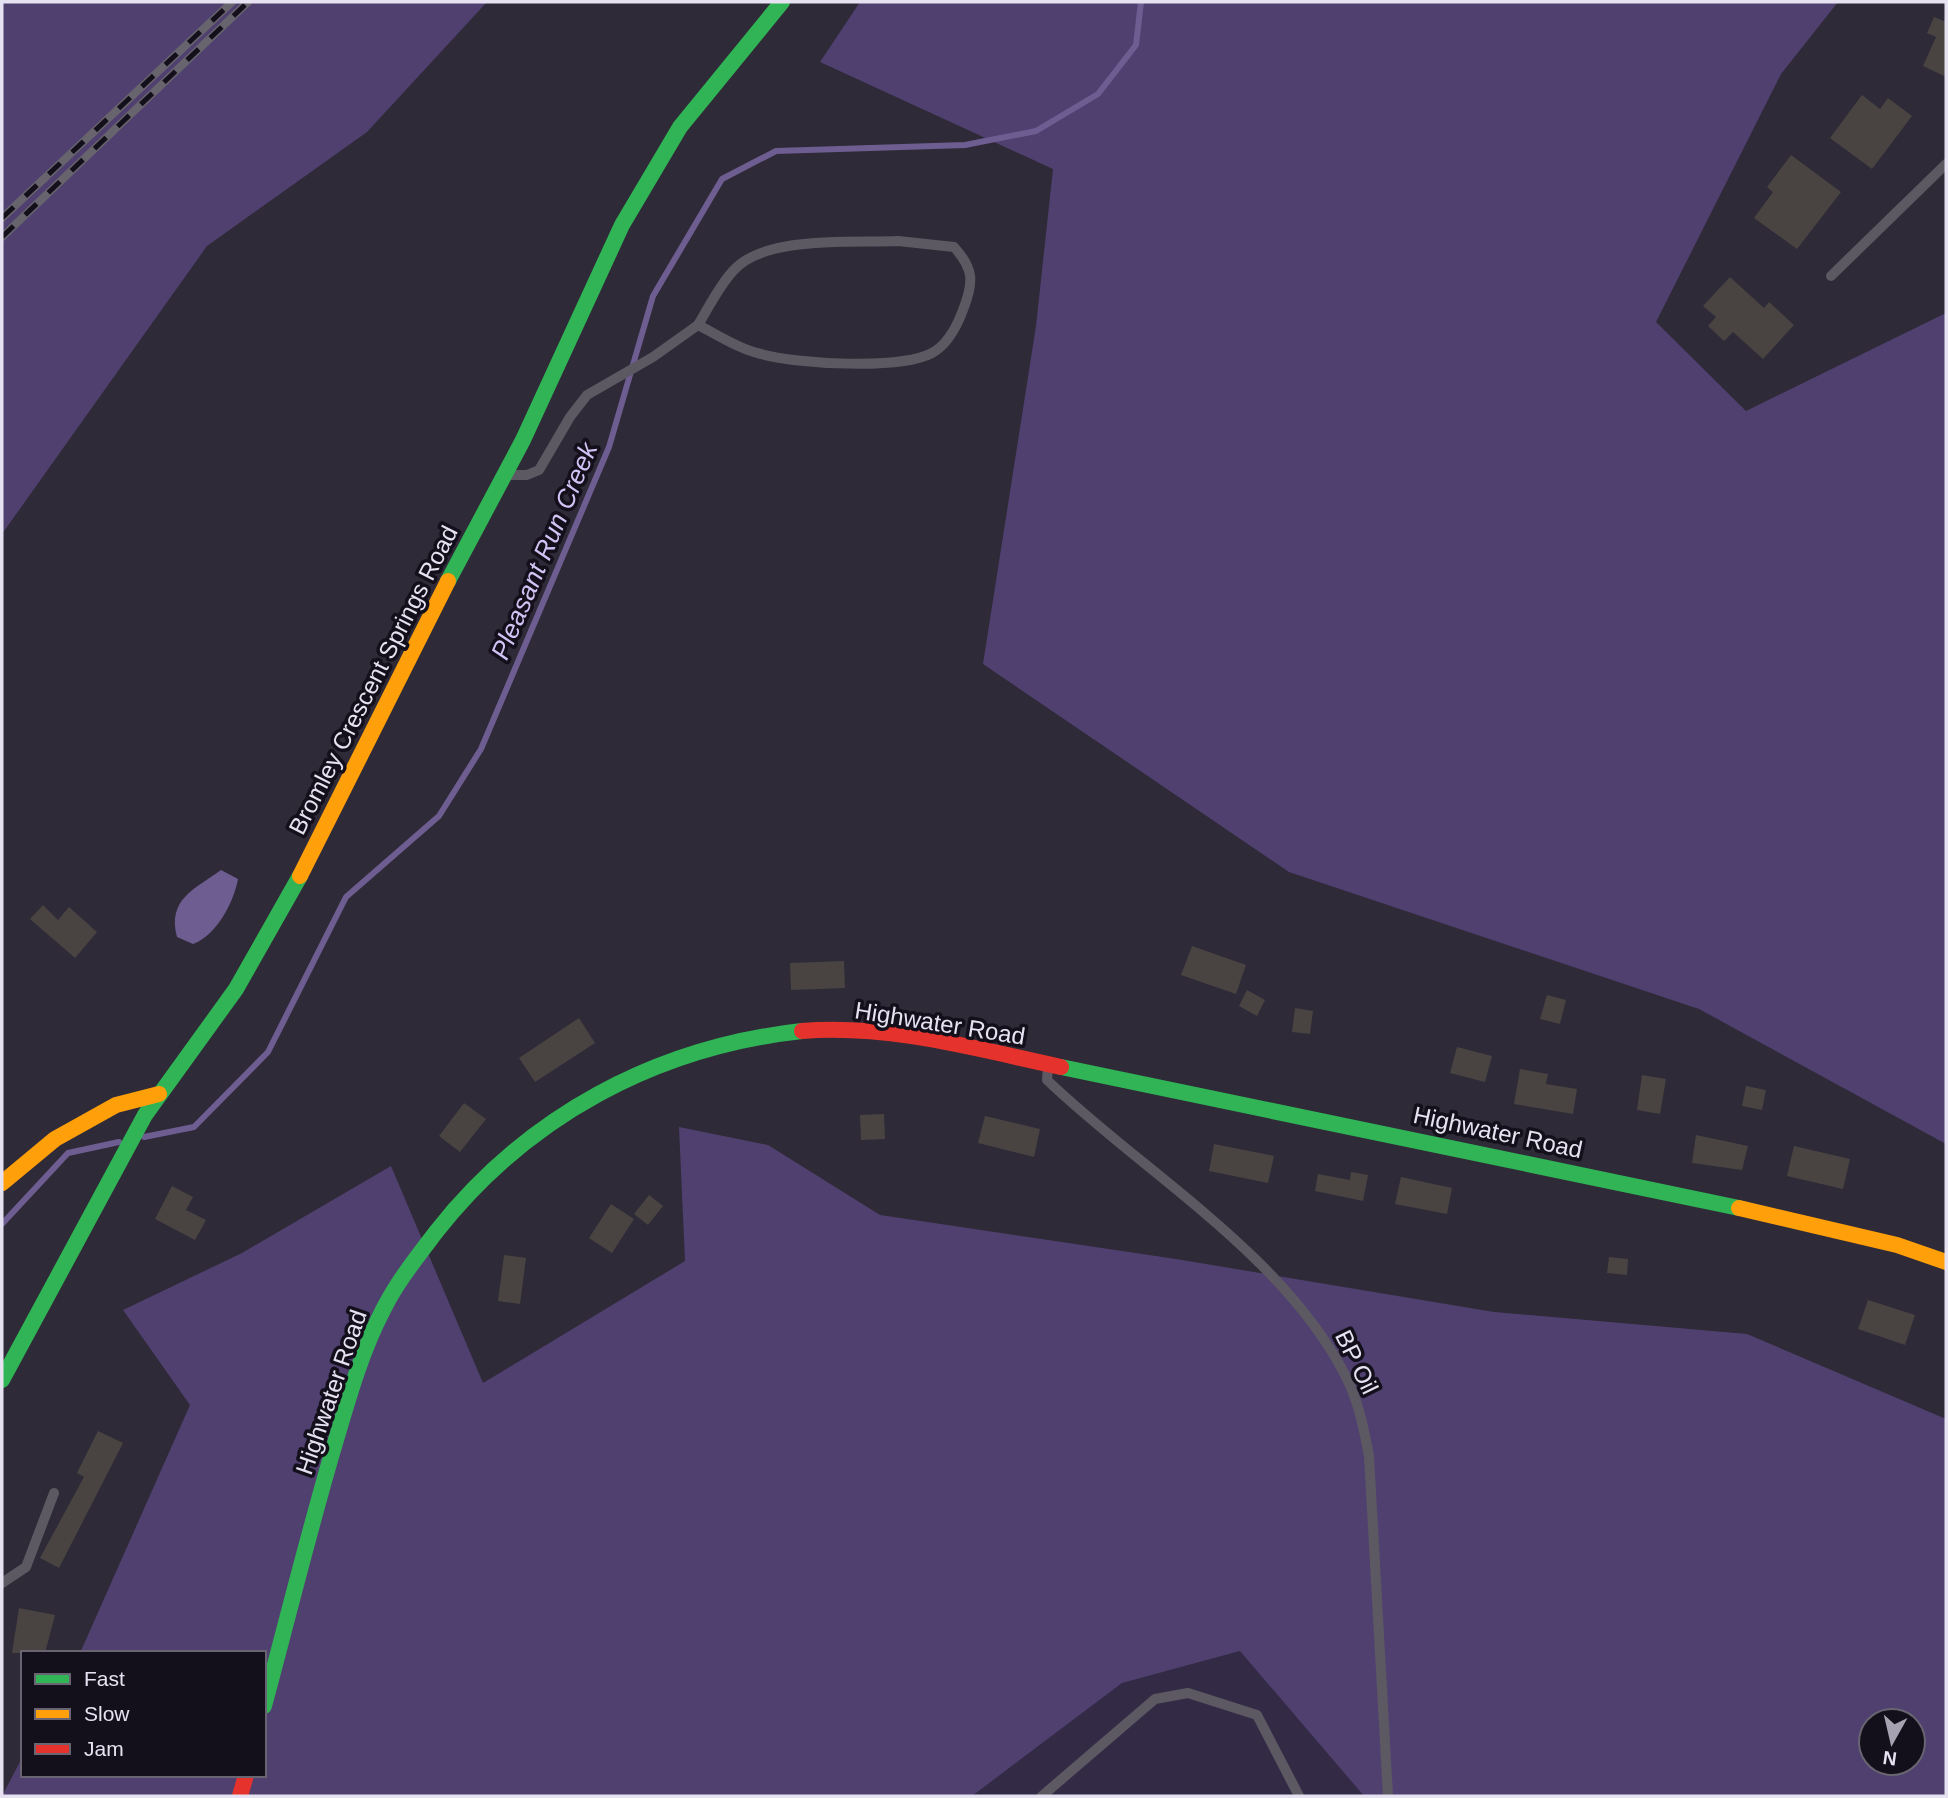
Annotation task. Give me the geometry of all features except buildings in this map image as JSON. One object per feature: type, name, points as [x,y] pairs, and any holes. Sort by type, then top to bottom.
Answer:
[{"type":"street","name":"Bromley Crescent Springs Road","points":[[2,1380],[121,1164],[145,1115],[236,989],[283,910],[504,475],[622,225],[680,127],[782,2]]},
{"type":"street","name":"Highwater Road","points":[[266,1698],[350,1394],[378,1319],[402,1279],[447,1216],[504,1156],[566,1110],[619,1079],[688,1055],[742,1041],[832,1030],[916,1037],[1698,1198],[1897,1245],[1946,1262]]},
{"type":"street","points":[[2,1182],[55,1139],[116,1105],[159,1094]]},
{"type":"street","points":[[240,1796],[245,1777]]},
{"type":"lane","points":[[1831,276],[1946,164]]},
{"type":"lane","points":[[504,475],[527,475],[539,470],[576,407],[587,396],[611,384],[698,325],[733,270],[755,254],[778,247],[898,241],[954,247],[969,264],[971,280],[961,318],[946,342],[932,353],[916,358],[825,364],[789,360],[759,354],[698,325]]},
{"type":"lane","name":"BP Oil","points":[[1048,1064],[1047,1080],[1067,1099],[1122,1143],[1272,1275],[1318,1328],[1346,1377],[1363,1427],[1369,1456],[1388,1796]]},
{"type":"lane","points":[[2,1583],[26,1567],[54,1493]]},
{"type":"lane","points":[[1042,1796],[1155,1699],[1188,1693],[1257,1715],[1299,1796]]},
{"type":"shaded area","points":[[2,2],[487,2],[367,132],[207,246],[2,534]]},
{"type":"shaded area","points":[[860,2],[1838,2],[1781,74],[1656,322],[1746,411],[1946,313],[1946,1144],[1699,1009],[1289,872],[983,664],[1036,326],[1053,169],[820,62]]},
{"type":"shaded area","points":[[221,870],[238,879],[233,898],[223,917],[209,934],[193,944],[177,937],[176,913],[180,904],[193,890]]},
{"type":"shaded area","points":[[679,1127],[768,1145],[880,1215],[1176,1259],[1494,1312],[1747,1334],[1946,1419],[1946,1796],[1364,1796],[1240,1651],[1122,1683],[972,1796],[2,1796],[21,1760],[21,1777],[266,1777],[266,1651],[81,1651],[190,1405],[123,1310],[242,1253],[391,1166],[483,1383],[685,1261]]},
{"type":"shaded area","points":[[1241,1651],[1364,1796],[972,1796],[1122,1683]]},
{"type":"waterway","name":"Pleasant Run Creek","points":[[144,1137],[194,1127],[268,1052],[346,897],[439,816],[481,749],[609,447],[653,296],[722,179],[776,151],[965,145],[1036,131],[1098,94],[1136,45],[1141,2]]},
{"type":"waterway","name":"Pleasant Run Creek","points":[[2,1224],[68,1153],[119,1142]]},
{"type":"railway","points":[[2,218],[232,2]]},
{"type":"railway","points":[[2,237],[248,2]]},
{"type":"traffic: fast","points":[[448,581],[523,440],[622,225],[680,127],[782,2]]},
{"type":"traffic: fast","points":[[2,1380],[145,1115],[236,989],[300,876]]},
{"type":"traffic: fast","points":[[266,1699],[324,1482],[361,1361],[389,1300],[436,1232],[472,1191],[511,1154],[553,1122],[598,1094],[646,1071],[696,1053],[748,1039],[802,1031]]},
{"type":"traffic: fast","points":[[1061,1067],[1739,1208]]},
{"type":"traffic: slow","points":[[300,876],[448,581]]},
{"type":"traffic: slow","points":[[2,1183],[55,1139],[116,1105],[159,1094]]},
{"type":"traffic: slow","points":[[1739,1208],[1897,1245],[1946,1262]]},
{"type":"traffic: jam","points":[[802,1031],[867,1031],[900,1035],[1061,1067]]},
{"type":"traffic: jam","points":[[240,1796],[245,1777]]}]
